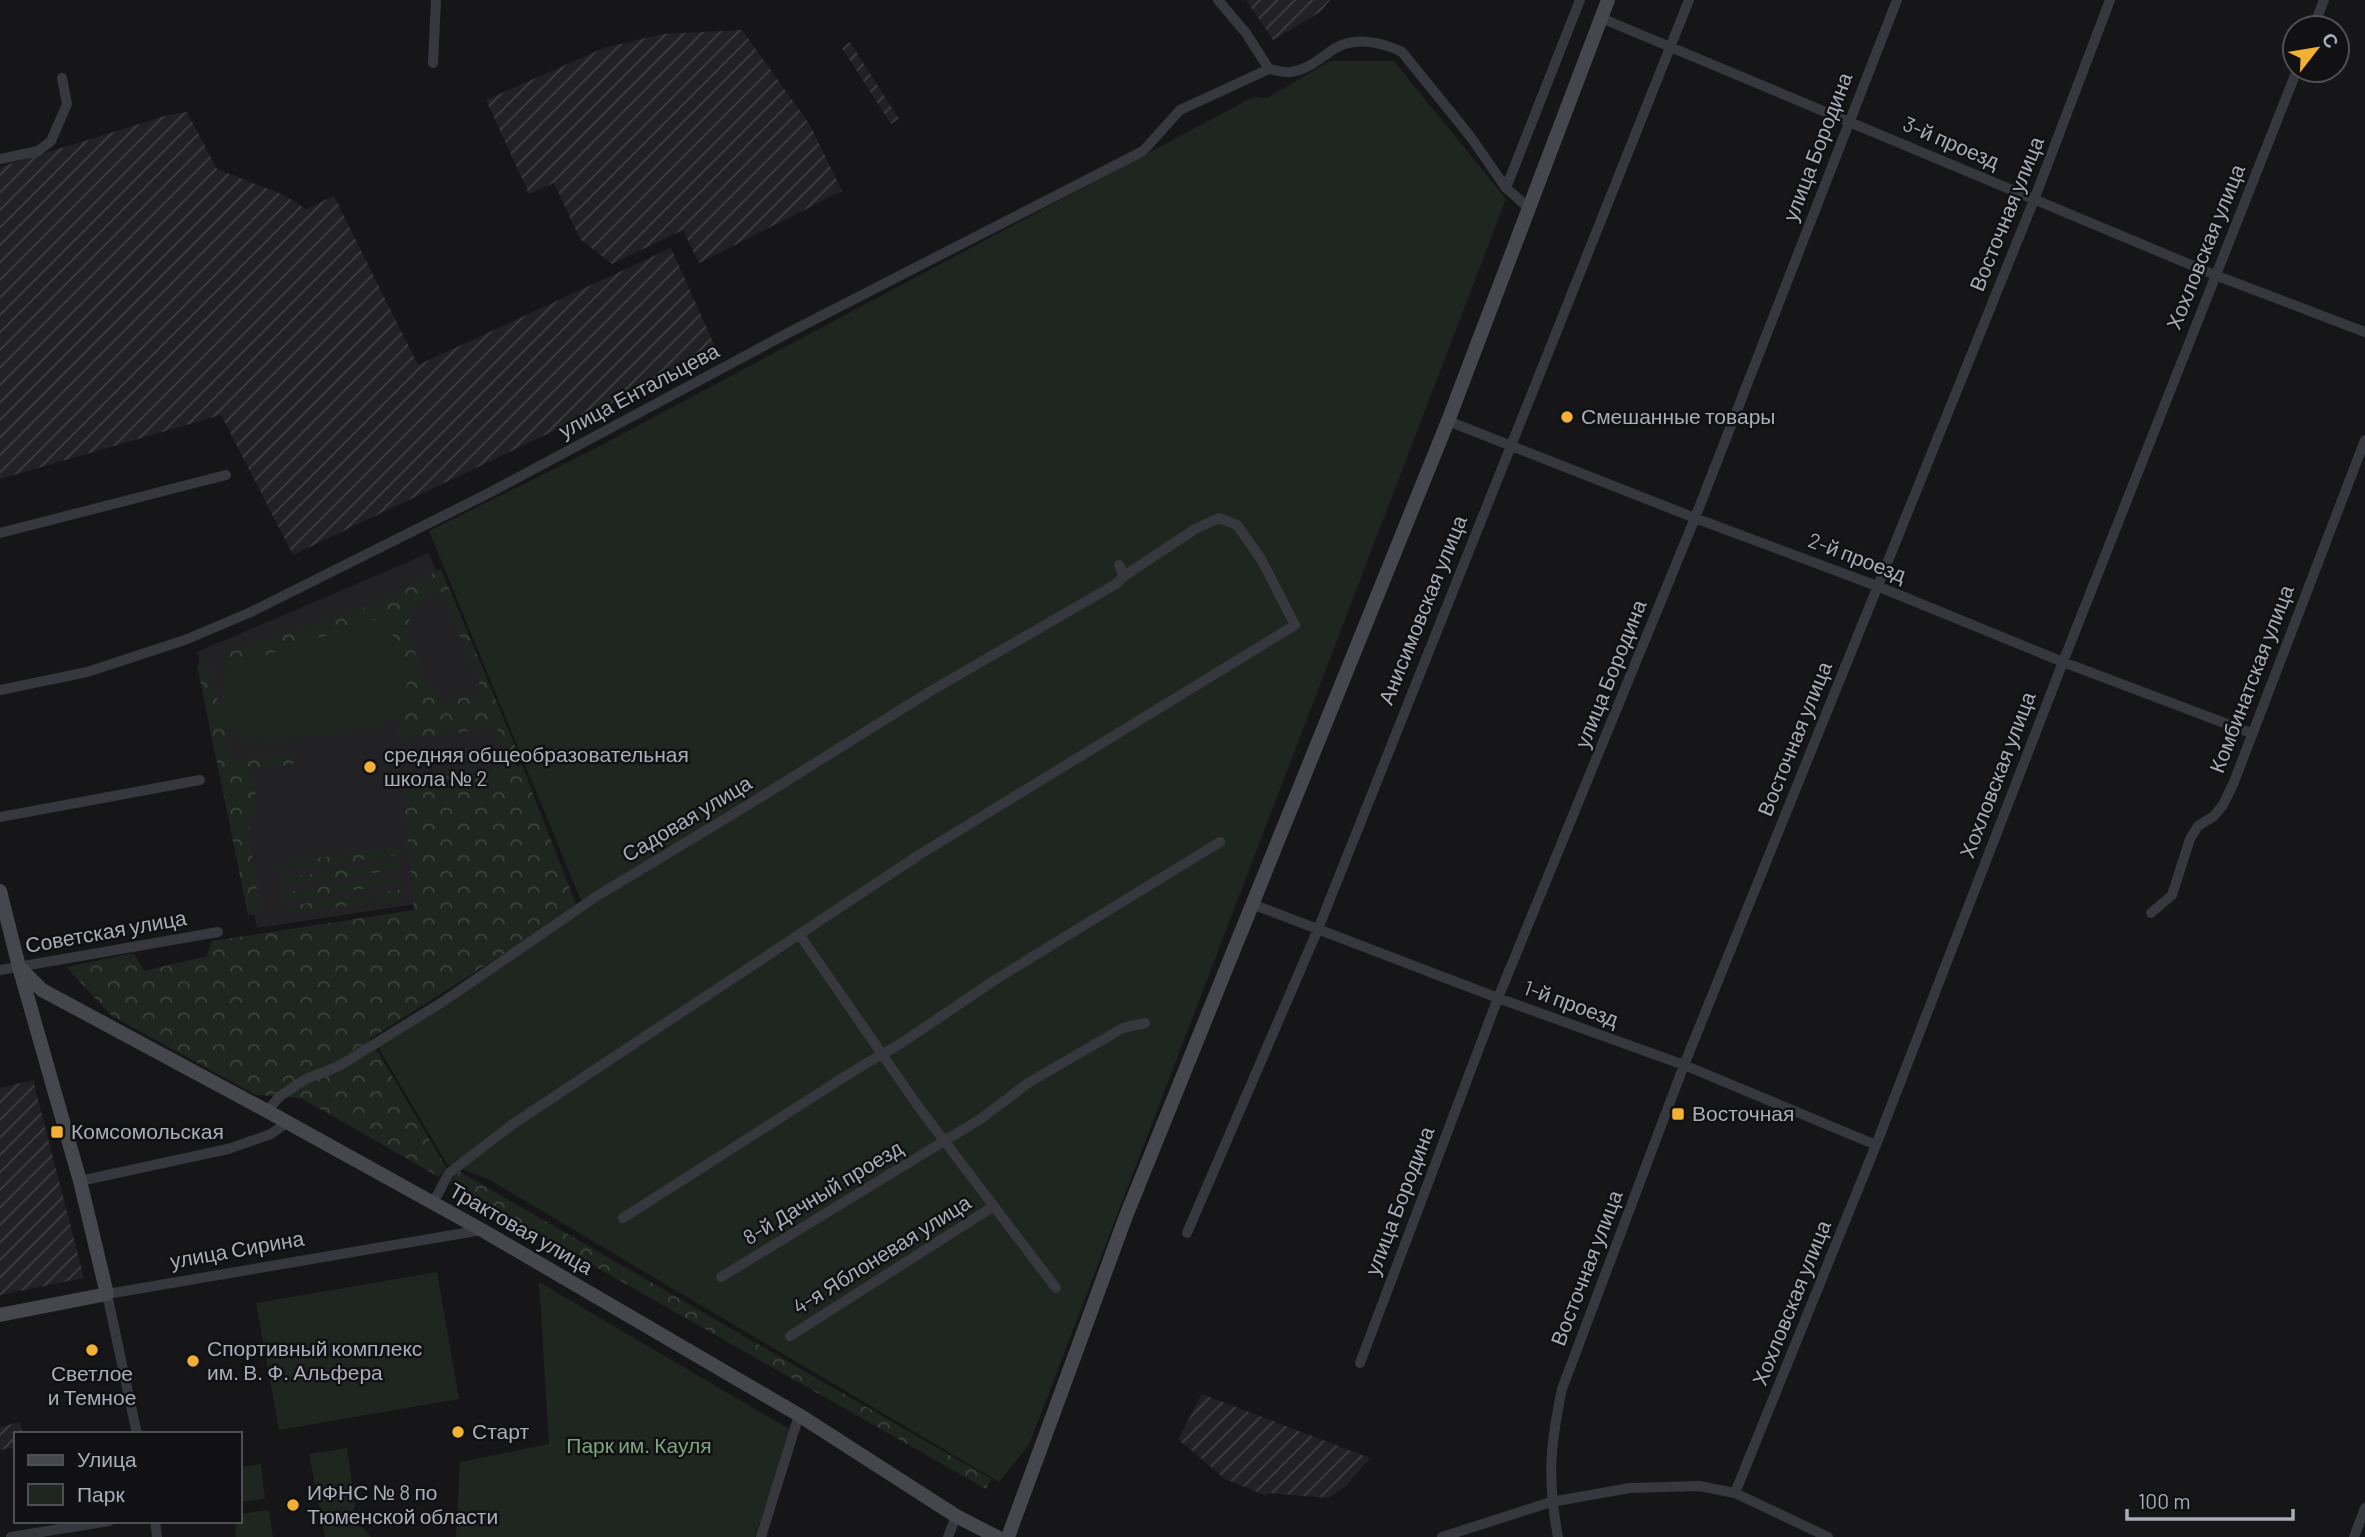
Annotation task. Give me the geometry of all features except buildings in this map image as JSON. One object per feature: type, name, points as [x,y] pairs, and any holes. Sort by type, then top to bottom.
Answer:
[{"type":"street","points":[[433,63],[436,0]]},
{"type":"street","points":[[1218,0],[1246,33],[1269,69],[1289,73],[1309,66],[1337,46],[1354,41],[1389,45],[1402,52],[1470,136],[1506,188],[1530,209]]},
{"type":"street","points":[[1506,188],[1580,0]]},
{"type":"street","points":[[1008,1537],[1126,1216],[1448,421],[1608,0]]},
{"type":"street","name":"Анисимовская улица","points":[[1187,1233],[1318,929],[1689,0]]},
{"type":"street","name":"улица Бородина","points":[[1360,1363],[1498,998],[1695,518],[1896,0]]},
{"type":"street","name":"Восточная улица","points":[[1558,1537],[1549,1478],[1553,1432],[1562,1389],[1684,1065],[2034,200],[2110,0]]},
{"type":"street","name":"3-й проезд","points":[[1601,18],[2215,275],[2365,332]]},
{"type":"street","name":"улица Ентальцева","points":[[0,690],[87,672],[185,640],[251,612],[489,493],[788,333],[1143,151],[1180,110],[1269,69]]},
{"type":"street","points":[[0,159],[38,151],[51,141],[67,104],[62,78]]},
{"type":"street","name":"Хохловская улица","points":[[1735,1493],[1876,1145],[2291,84]]},
{"type":"street","name":"2-й проезд","points":[[1448,421],[2251,733]]},
{"type":"street","name":"Комбинатская улица","points":[[2151,914],[2172,895],[2190,839],[2198,826],[2214,816],[2223,805],[2234,782],[2365,440]]},
{"type":"street","points":[[0,533],[226,475]]},
{"type":"street","name":"Садовая улица","points":[[267,1111],[280,1096],[306,1079],[338,1066],[443,1001],[597,896],[929,692],[1115,584],[1195,529],[1219,519],[1237,525],[1261,559],[1296,625],[919,855],[799,934]]},
{"type":"street","points":[[1119,565],[1124,576]]},
{"type":"street","points":[[0,817],[200,780]]},
{"type":"street","points":[[623,1218],[998,978],[1220,842]]},
{"type":"street","points":[[0,891],[80,1181],[136,1432]]},
{"type":"street","name":"1-й проезд","points":[[1252,904],[1498,998],[1684,1065],[1876,1145]]},
{"type":"street","name":"Советская улица","points":[[0,971],[218,932]]},
{"type":"street","points":[[433,1203],[449,1173],[513,1124],[799,934],[881,1055],[1056,1288]]},
{"type":"street","name":"Трактовая улица","points":[[19,967],[42,990],[482,1230],[799,1415],[956,1516],[997,1537]]},
{"type":"street","name":"8-й Дачный проезд","points":[[721,1277],[982,1118],[1028,1083],[1124,1028],[1145,1023]]},
{"type":"street","points":[[80,1181],[228,1149],[271,1134],[288,1122]]},
{"type":"street","name":"4-я Яблоневая улица","points":[[790,1336],[994,1206]]},
{"type":"street","name":"улица Сирина","points":[[0,1315],[482,1230]]},
{"type":"street","points":[[761,1537],[799,1415]]},
{"type":"street","points":[[1442,1537],[1551,1502],[1630,1488],[1699,1486],[1735,1493],[1828,1537]]},
{"type":"street","points":[[2354,1537],[2365,1508]]},
{"type":"street","points":[[948,1537],[956,1516]]},
{"type":"street","points":[[11,1537],[97,1523]]},
{"type":"shaded area","points":[[1246,0],[1330,0],[1320,12],[1273,40]]},
{"type":"shaded area","points":[[742,30],[810,125],[842,191],[699,263],[683,230],[612,264],[580,239],[554,183],[529,194],[486,100],[604,48],[662,34]]},
{"type":"shaded area","points":[[850,42],[899,119],[891,124],[842,48]]},
{"type":"shaded area","points":[[187,112],[217,169],[284,195],[306,209],[334,196],[418,365],[671,248],[718,353],[293,555],[221,415],[0,479],[0,167],[168,115]]},
{"type":"shaded area","name":"средняя общеобразовательная школа № 2","points":[[429,553],[564,882],[257,928],[197,652]]},
{"type":"shaded area","points":[[33,1080],[84,1278],[0,1295],[0,1088]]},
{"type":"shaded area","points":[[1202,1394],[1370,1458],[1346,1486],[1328,1498],[1268,1493],[1267,1496],[1225,1479],[1178,1439]]},
{"type":"shaded area","points":[[20,1422],[22,1432],[14,1432],[14,1447],[0,1450],[0,1427]]},
{"type":"green space","points":[[1330,61],[1394,61],[1506,199],[1029,1445],[999,1482],[488,1179],[447,1164],[374,1040],[584,908],[429,531],[598,447],[1253,97],[1267,98]]},
{"type":"green space","points":[[441,569],[520,758],[507,760],[497,728],[399,739],[408,676],[403,650],[380,618],[226,668],[221,655],[375,604]],"holes":[[[442,591],[483,693],[443,703],[424,678],[406,626],[420,600]]]},
{"type":"green space","points":[[370,621],[384,623],[403,650],[408,676],[403,712],[384,726],[253,744],[231,730],[225,722],[220,704],[226,668]]},
{"type":"green space","points":[[208,661],[233,761],[293,752],[296,763],[250,771],[257,799],[248,826],[260,913],[248,915],[197,665]]},
{"type":"green space","points":[[522,765],[577,907],[370,1039],[446,1167],[439,1177],[301,1098],[256,1095],[112,1016],[66,967],[134,953],[144,971],[207,956],[212,941],[414,910],[402,779]]},
{"type":"green space","points":[[397,847],[398,855],[277,872],[276,864]]},
{"type":"green space","points":[[399,861],[400,869],[279,887],[278,879]]},
{"type":"green space","points":[[401,875],[402,883],[281,901],[280,893]]},
{"type":"green space","points":[[403,889],[404,897],[283,915],[282,907]]},
{"type":"green space","points":[[457,1170],[991,1479],[986,1489],[450,1184]]},
{"type":"green space","points":[[437,1272],[459,1399],[279,1430],[256,1303]]},
{"type":"green space","name":"Парк им. Кауля","points":[[539,1282],[791,1430],[755,1537],[456,1537],[460,1462],[549,1444]]},
{"type":"green space","points":[[347,1448],[355,1505],[351,1522],[362,1527],[371,1537],[325,1537],[309,1454]]},
{"type":"green space","points":[[261,1464],[265,1499],[242,1502],[242,1467]]},
{"type":"green space","points":[[269,1510],[273,1537],[236,1537],[235,1523],[242,1523],[242,1514]]},
{"type":"place","name":"Смешанные товары","points":[[1567,417]]},
{"type":"place","name":"средняя общеобразовательная школа № 2","points":[[370,767]]},
{"type":"place","name":"Восточная","points":[[1678,1114]]},
{"type":"place","name":"Комсомольская","points":[[57,1132]]},
{"type":"place","name":"Светлое и Темное","points":[[92,1350]]},
{"type":"place","name":"Спортивный комплекс им. В. Ф. Альфера","points":[[193,1361]]},
{"type":"place","name":"Старт","points":[[458,1432]]},
{"type":"place","name":"ИФНС № 8 по Тюменской области","points":[[293,1505]]}]
